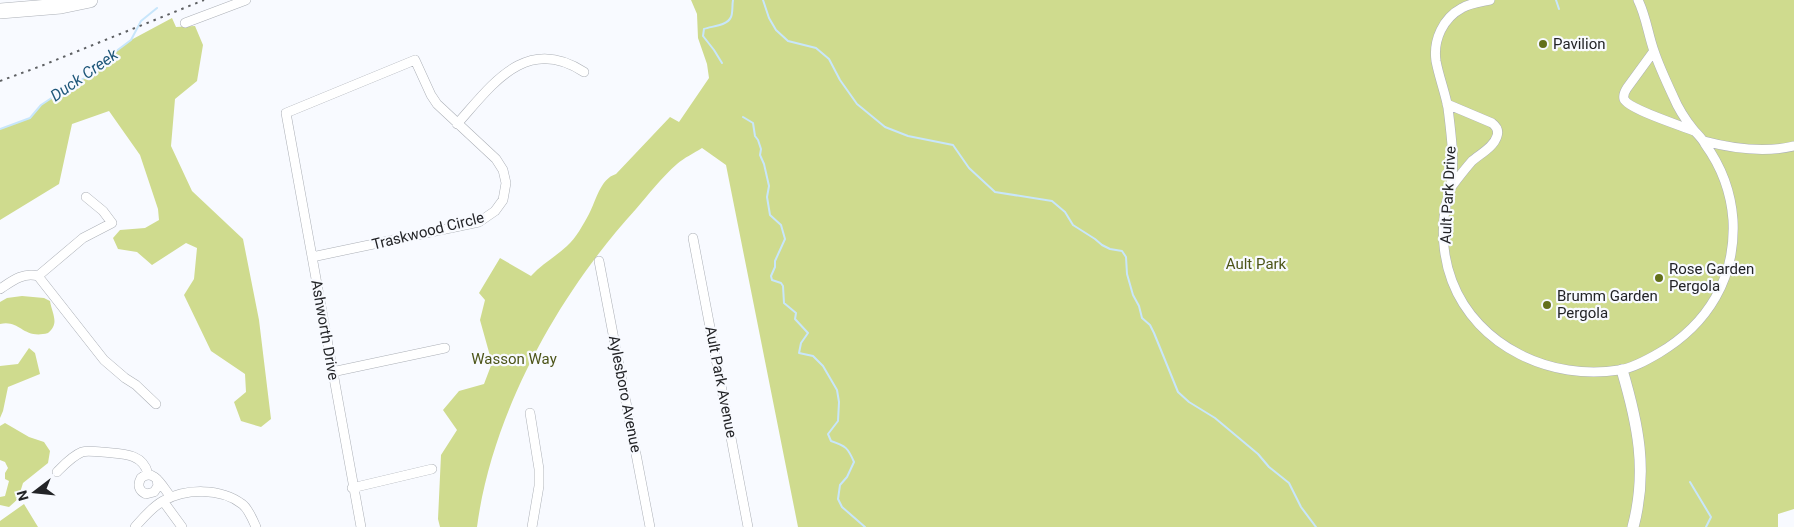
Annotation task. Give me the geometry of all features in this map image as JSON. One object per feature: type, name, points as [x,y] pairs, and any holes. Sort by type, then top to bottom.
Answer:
[{"type":"highway","points":[[7,7],[61,6],[90,0]]},
{"type":"street","points":[[185,23],[246,0]]},
{"type":"street","name":"Ault Park Drive","points":[[1490,0],[1463,7],[1446,22],[1438,34],[1436,44],[1436,59],[1447,104],[1452,168],[1451,186],[1444,218],[1444,239],[1452,281],[1468,311],[1491,336],[1509,350],[1557,368],[1587,372],[1622,370],[1649,359],[1672,345],[1695,327],[1712,304],[1725,276],[1732,240],[1731,202],[1723,175],[1704,141],[1681,114],[1654,51],[1638,0]]},
{"type":"street","points":[[1654,51],[1627,88],[1624,93],[1624,99],[1637,109],[1694,131]]},
{"type":"street","name":"Traskwood Circle","points":[[289,134],[286,112],[416,60],[431,95],[443,111],[496,159],[503,170],[506,184],[505,194],[495,211],[479,222],[312,257]]},
{"type":"street","points":[[457,124],[498,78],[515,66],[534,60],[555,60],[574,66],[584,72]]},
{"type":"street","points":[[1447,104],[1492,123],[1495,125],[1498,133],[1492,144],[1473,161],[1451,186]]},
{"type":"street","name":"Ashworth Drive","points":[[289,134],[352,488],[361,527]]},
{"type":"street","points":[[1704,141],[1757,150],[1777,150],[1794,146]]},
{"type":"street","points":[[38,276],[83,238],[112,223],[103,210],[86,198]]},
{"type":"street","name":"Ault Park Avenue","points":[[693,238],[748,527]]},
{"type":"street","name":"Aylesboro Avenue","points":[[599,262],[650,527]]},
{"type":"street","points":[[0,289],[21,276],[38,276],[104,360],[136,385],[156,404]]},
{"type":"street","points":[[332,372],[445,348]]},
{"type":"street","points":[[1622,370],[1634,410],[1641,459],[1639,499],[1633,527]]},
{"type":"street","points":[[530,413],[539,469],[539,486],[532,527]]},
{"type":"street","points":[[56,472],[76,455],[86,451],[134,456],[143,463],[148,474],[157,479],[163,501],[182,527]]},
{"type":"street","points":[[352,488],[432,469]]},
{"type":"street","points":[[148,474],[140,478],[138,484],[140,490],[163,501]]},
{"type":"street","points":[[146,494],[157,490],[157,479]]},
{"type":"street","points":[[135,527],[163,501],[192,492],[212,492],[228,496],[243,505],[256,527]]},
{"type":"green space","name":"Ault Park","points":[[691,0],[1794,0],[1794,509],[1778,514],[1778,527],[798,527],[726,165],[702,148],[677,164],[666,174],[608,242],[556,316],[533,357],[497,441],[485,484],[477,527],[440,527],[438,519],[441,455],[457,430],[443,410],[459,391],[484,384],[492,363],[480,320],[485,300],[479,293],[500,258],[531,276],[562,250],[579,231],[602,185],[616,174],[670,117],[679,122],[709,78],[707,64],[698,38],[697,14]]},
{"type":"green space","points":[[172,18],[176,27],[195,26],[203,45],[197,81],[175,99],[171,146],[192,191],[243,239],[259,320],[271,419],[261,427],[241,421],[234,402],[246,392],[245,374],[211,351],[184,295],[194,279],[197,248],[186,243],[152,265],[137,252],[118,249],[113,238],[120,230],[145,228],[159,220],[158,209],[140,155],[109,111],[72,124],[59,184],[0,220],[0,129],[30,118],[41,105],[95,72],[111,55],[131,40]]},
{"type":"green space","points":[[22,296],[44,298],[50,301],[54,326],[48,333],[33,334],[12,324],[0,324],[0,302],[7,298]]},
{"type":"green space","points":[[29,348],[35,353],[40,374],[8,387],[0,418],[0,366],[18,364]]},
{"type":"green space","points":[[5,423],[29,437],[44,442],[50,451],[48,463],[23,483],[18,499],[9,507],[0,505],[0,497],[5,496],[9,481],[5,479],[5,473],[8,468],[5,462],[0,460],[0,426]]},
{"type":"green space","points":[[24,504],[38,527],[0,527],[0,521]]},
{"type":"waterway","points":[[722,63],[703,36],[704,29],[723,24],[729,20],[732,13],[733,0]]},
{"type":"waterway","points":[[763,0],[769,18],[776,30],[788,41],[816,48],[829,59],[840,80],[857,104],[885,127],[908,136],[953,145],[969,168],[995,192],[1052,201],[1065,212],[1073,225],[1102,245],[1110,249],[1122,251],[1126,257],[1127,274],[1142,318],[1150,325],[1154,333],[1178,392],[1189,402],[1215,418],[1289,483],[1301,507],[1316,527]]},
{"type":"waterway","points":[[1556,0],[1559,9]]},
{"type":"waterway","name":"Duck Creek","points":[[0,129],[30,118],[41,105],[95,72],[111,55],[131,40],[141,21],[157,8]]},
{"type":"waterway","points":[[743,117],[753,123],[769,186],[767,197],[770,215],[781,225],[785,239],[775,261],[775,267],[771,276],[772,280],[781,283],[783,286],[784,303],[796,313],[795,319],[808,333],[801,343],[799,353],[813,356],[823,366],[837,390],[839,402],[838,421],[828,434],[831,441],[846,448],[854,462],[847,477],[840,485],[838,499],[842,507],[865,527]]},
{"type":"waterway","points":[[1690,482],[1711,517],[1706,527]]},
{"type":"railway","points":[[0,81],[204,0]]},
{"type":"place","name":"Pavilion","points":[[1543,44]]},
{"type":"place","name":"Rose Garden Pergola","points":[[1659,278]]},
{"type":"place","name":"Brumm Garden Pergola","points":[[1547,305]]},
{"type":"park label","name":"Wasson Way","points":[[514,359]]}]
